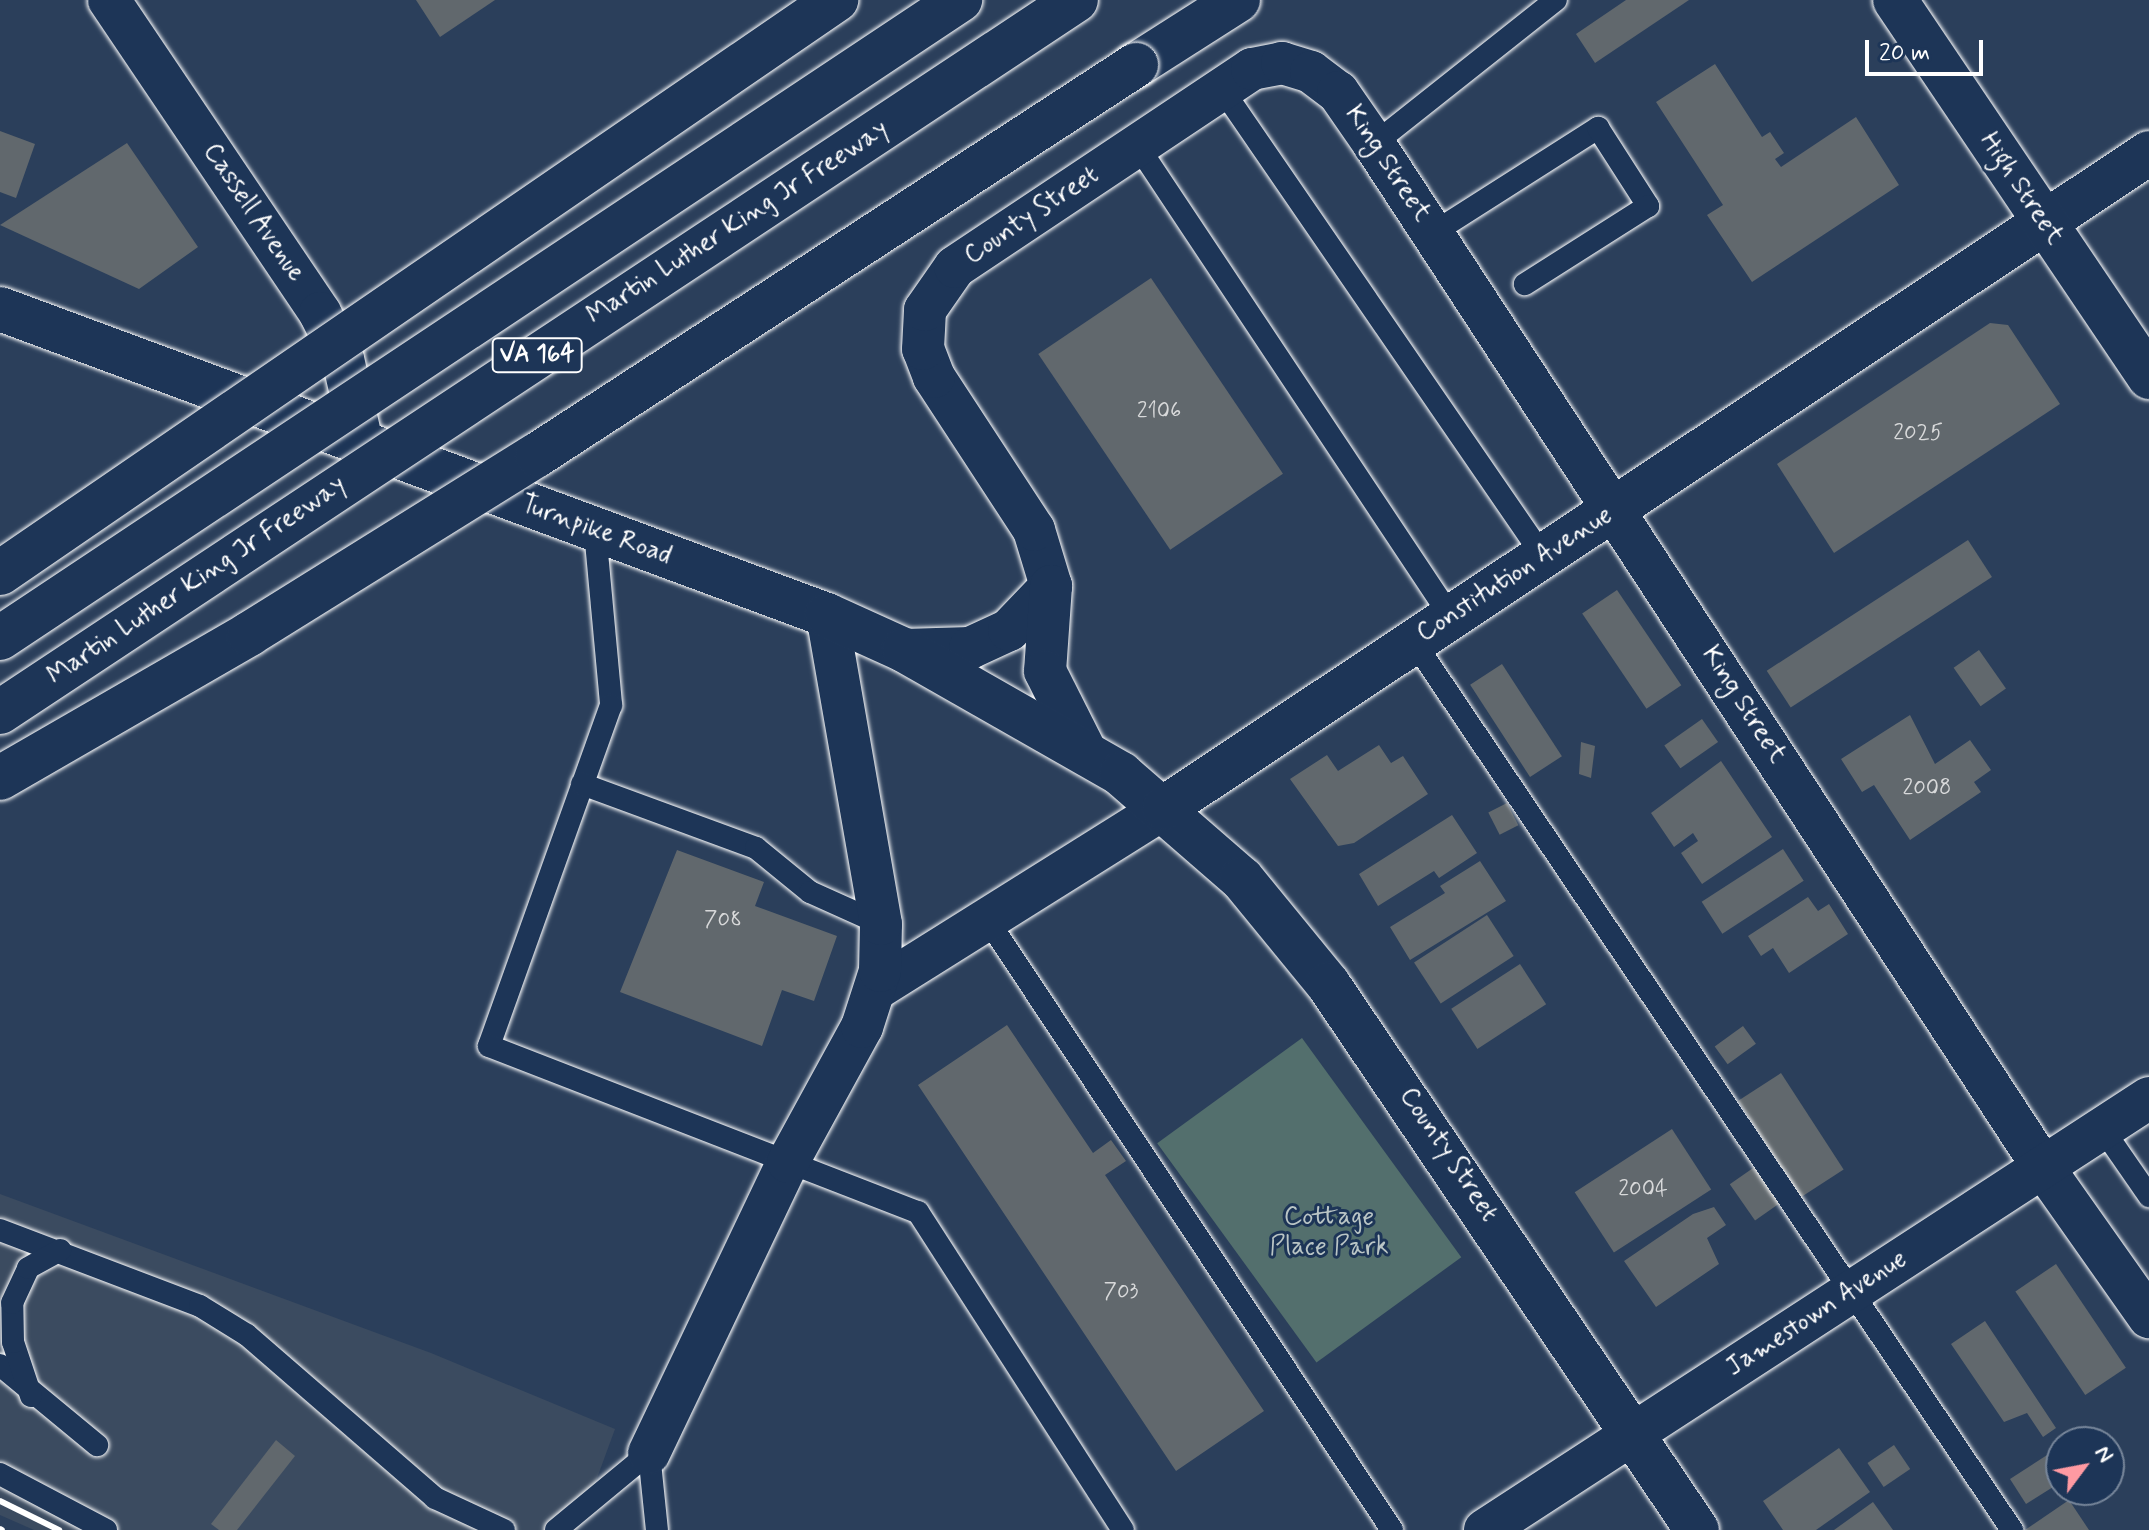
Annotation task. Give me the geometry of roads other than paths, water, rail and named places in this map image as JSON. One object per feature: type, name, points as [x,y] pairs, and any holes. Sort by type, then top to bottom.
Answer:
[{"type":"main road","points":[[0,573],[836,0]]},
{"type":"main road","name":"VA 164","points":[[0,638],[960,0]]},
{"type":"main road","name":"Martin Luther King Jr Freeway","points":[[0,712],[1076,0]]},
{"type":"main road","points":[[0,778],[249,634],[524,463],[1238,0]]},
{"type":"main road","name":"High Street","points":[[1895,0],[2149,377]]},
{"type":"main road","name":"Constitution Avenue","points":[[1164,808],[2149,153]]},
{"type":"main road","name":"Turnpike Road","points":[[0,309],[827,615],[904,650],[1087,754],[1164,808]]},
{"type":"main road","name":"County Street","points":[[1164,808],[1242,879],[1328,984],[1697,1530]]},
{"type":"street","name":"Cassell Avenue","points":[[109,0],[320,313],[343,359],[361,443]]},
{"type":"street","name":"County Street","points":[[1087,754],[1045,671],[1051,586],[1034,530],[934,377],[923,349],[925,310],[955,267],[1252,69],[1282,63],[1311,72],[1338,92]]},
{"type":"street","name":"King Street","points":[[1338,92],[1616,508],[2043,1167],[2149,1317]]},
{"type":"street","points":[[904,650],[970,648],[1009,630],[1051,586]]},
{"type":"street","points":[[649,1453],[788,1162],[876,989],[881,924],[827,615]]},
{"type":"street","name":"Constitution Avenue","points":[[876,989],[1164,808]]},
{"type":"street","name":"Jamestown Avenue","points":[[1485,1530],[2149,1098]]},
{"type":"lane","points":[[1374,144],[1556,0]]},
{"type":"lane","points":[[1222,89],[1543,556]]},
{"type":"lane","points":[[1433,233],[1598,128],[1648,206],[1525,284]]},
{"type":"lane","points":[[1137,145],[1451,617]]},
{"type":"lane","points":[[595,531],[611,705],[489,1046],[918,1212],[1123,1530]]},
{"type":"lane","points":[[1414,642],[2012,1530]]},
{"type":"lane","points":[[582,784],[756,848],[810,892],[881,924]]},
{"type":"lane","points":[[987,919],[1392,1530]]},
{"type":"lane","points":[[2102,1128],[2149,1196]]},
{"type":"lane","points":[[0,1230],[60,1250],[200,1306],[247,1335],[435,1498],[504,1530]]},
{"type":"lane","points":[[31,1396],[13,1342],[12,1303],[28,1268],[60,1250]]},
{"type":"lane","points":[[0,1365],[31,1396],[97,1445]]},
{"type":"lane","points":[[556,1530],[649,1453]]},
{"type":"lane","points":[[649,1453],[657,1530]]},
{"type":"lane","points":[[0,1474],[106,1530]]},
{"type":"railway","points":[[0,1501],[59,1530]]},
{"type":"park label","name":"Cottage Place Park","points":[[1329,1233]]}]
